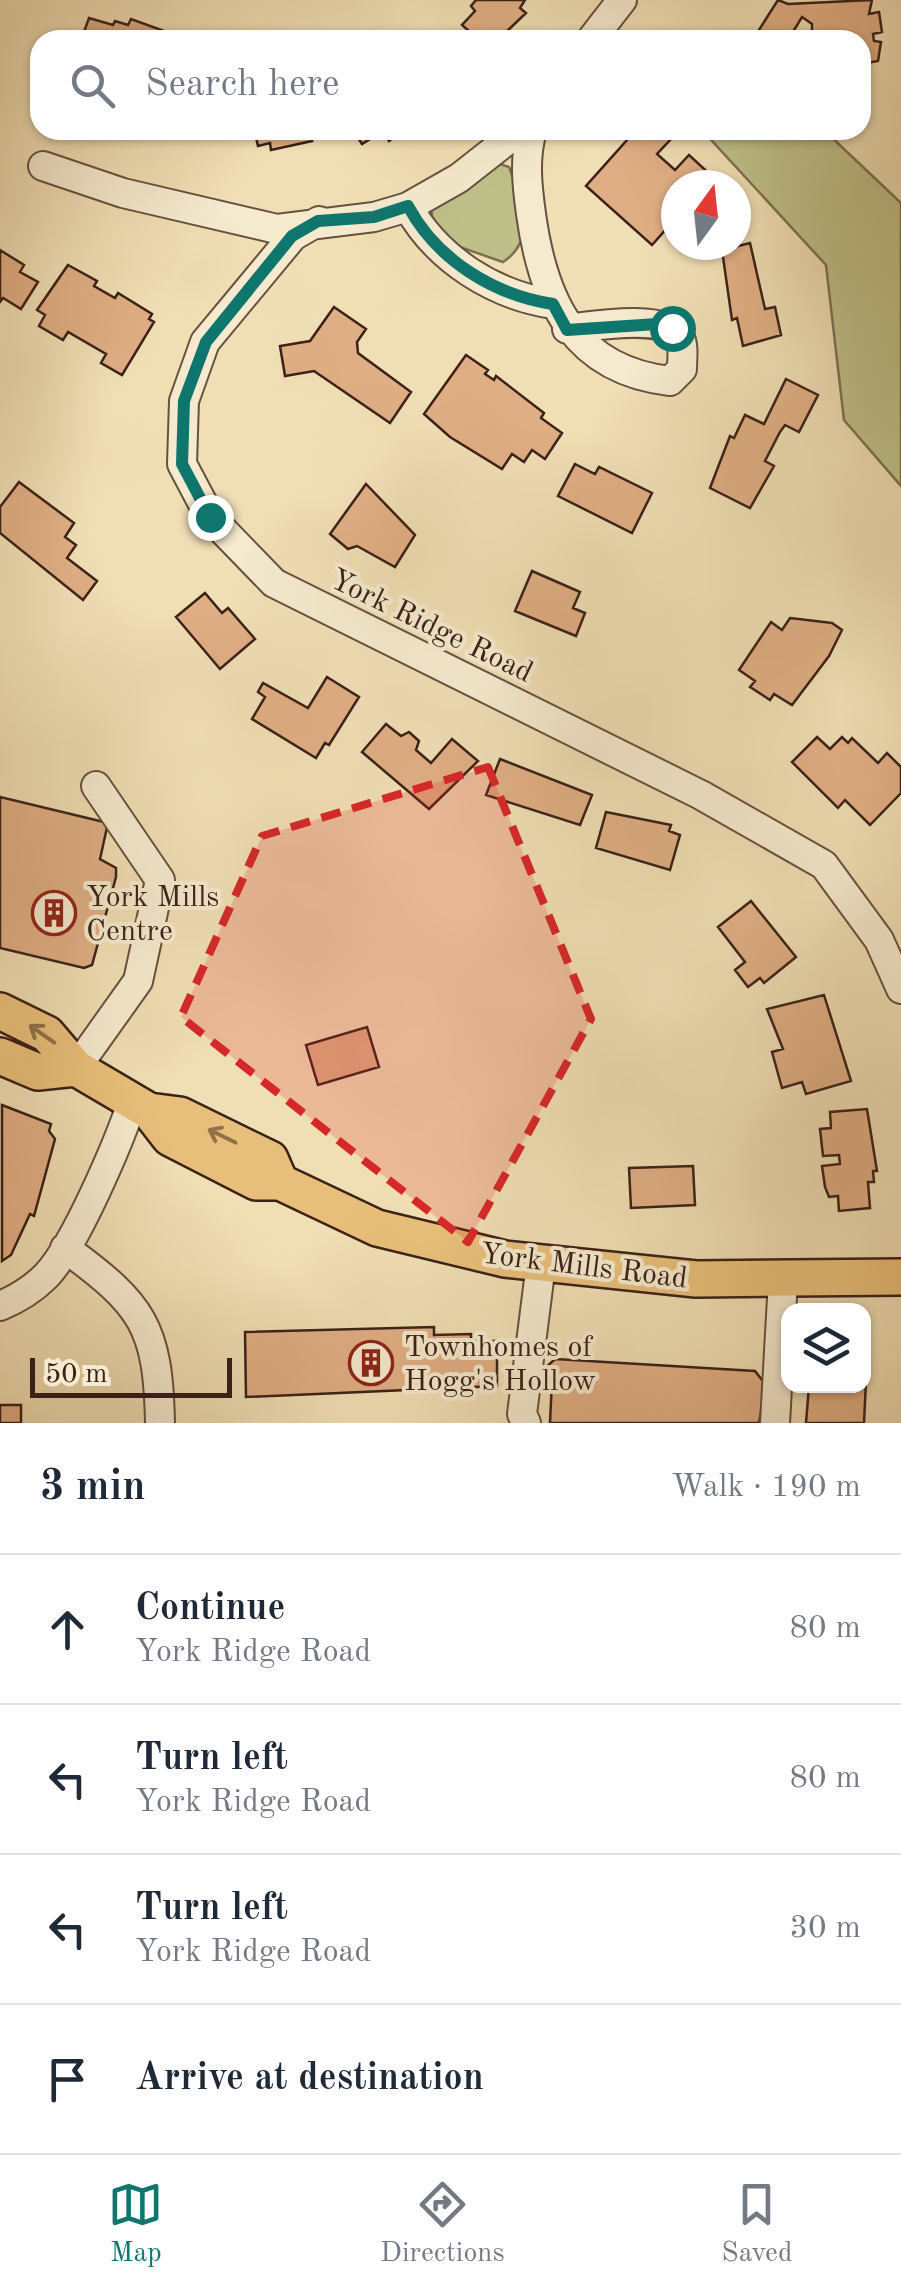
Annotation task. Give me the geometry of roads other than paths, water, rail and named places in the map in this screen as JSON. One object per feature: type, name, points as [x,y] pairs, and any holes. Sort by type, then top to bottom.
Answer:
[{"type":"main road","name":"York Mills Road","points":[[0,1011],[47,1034],[76,1068],[141,1106],[170,1138],[256,1182],[280,1182],[377,1228],[541,1264],[696,1280],[901,1277]]},
{"type":"main road","name":"York Mills Road","points":[[0,1056],[38,1072],[76,1068]]},
{"type":"street","points":[[598,30],[622,0]]},
{"type":"street","points":[[43,166],[124,193],[264,230],[374,217],[408,206],[459,178],[507,140]]},
{"type":"street","points":[[530,140],[526,166],[537,258],[567,330]]},
{"type":"street","points":[[408,206],[433,241],[487,286],[517,298],[553,304]]},
{"type":"street","name":"York Ridge Road","points":[[318,221],[292,236],[206,342],[184,401],[182,464],[210,517],[274,583],[702,795],[824,866],[878,940],[901,989]]},
{"type":"street","points":[[76,1068],[138,980],[160,880],[96,786]]},
{"type":"street","points":[[0,1306],[46,1276],[141,1106]]},
{"type":"street","points":[[64,1248],[119,1292],[148,1331],[159,1371],[160,1423]]},
{"type":"street","points":[[526,1423],[522,1414],[541,1264]]},
{"type":"street","points":[[775,1423],[783,1280]]},
{"type":"place","name":"York Mills Centre","points":[[54,913]]},
{"type":"place","name":"Townhomes of Hogg's Hollow","points":[[371,1363]]}]
